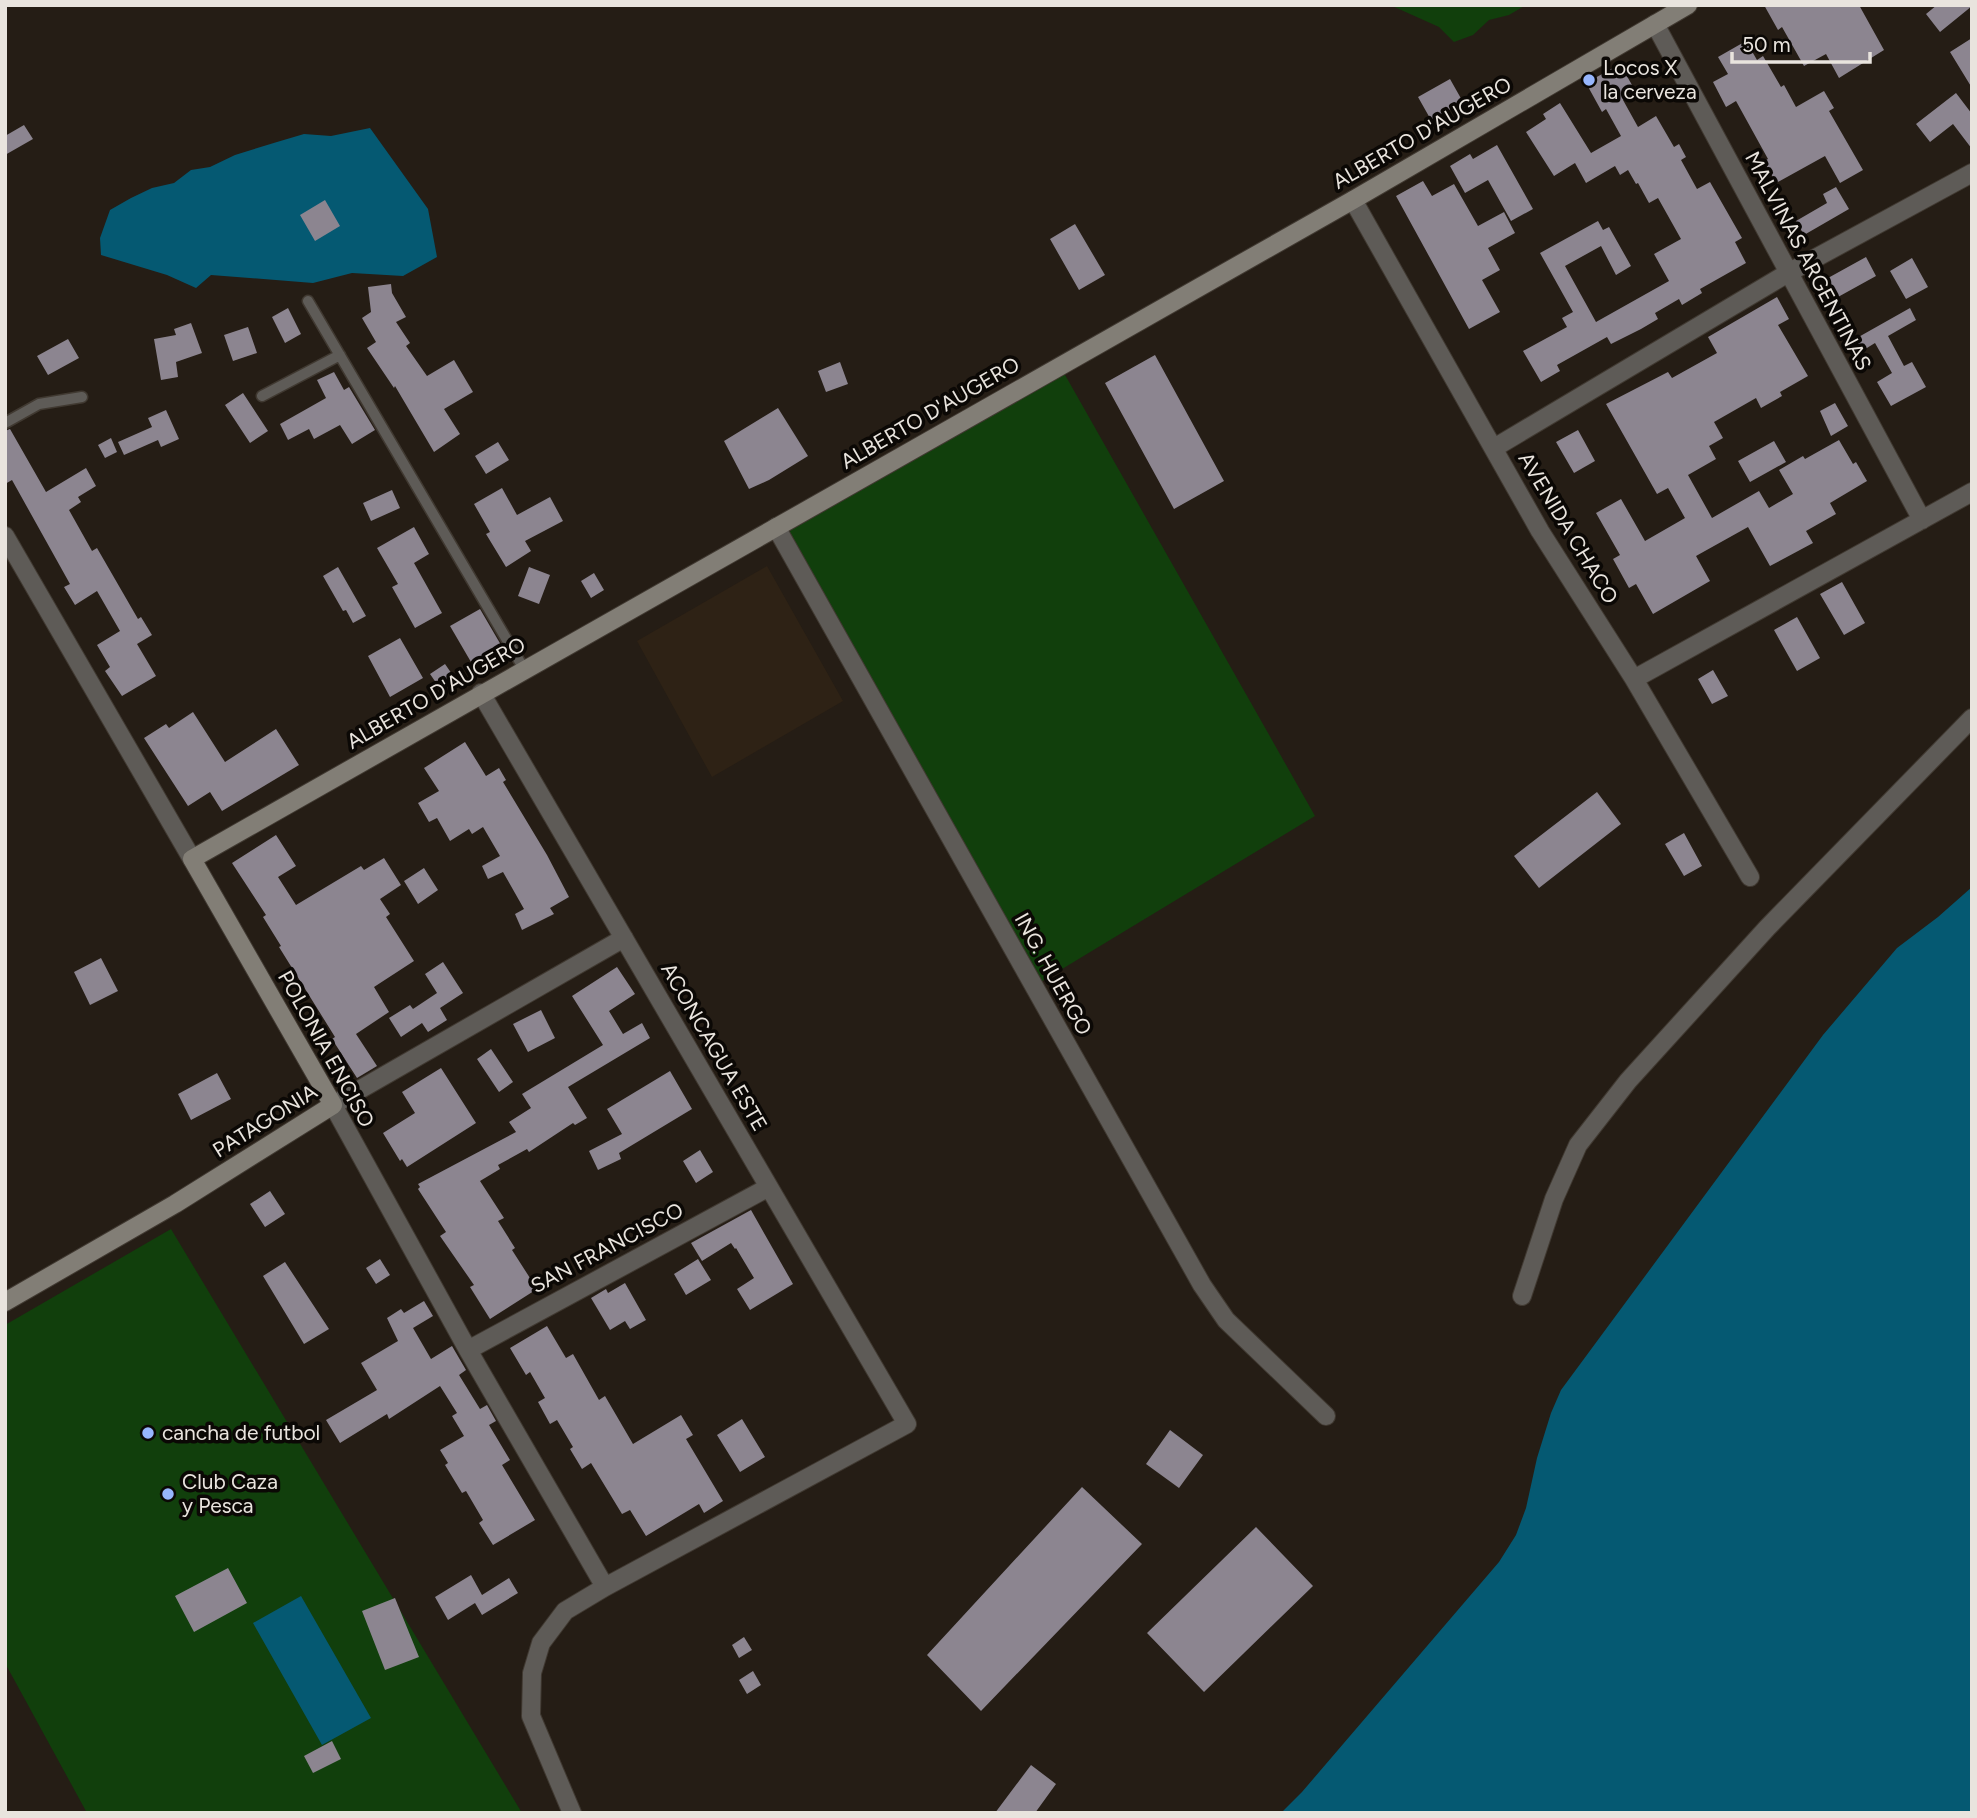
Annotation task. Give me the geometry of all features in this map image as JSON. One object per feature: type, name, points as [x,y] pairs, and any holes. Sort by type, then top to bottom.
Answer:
[{"type":"main road","name":"ALBERTO D'AUGERO","points":[[192,859],[1353,200],[1688,5]]},
{"type":"main road","name":"POLONIA ENCISO","points":[[192,859],[332,1105]]},
{"type":"main road","name":"PATAGONIA","points":[[5,1302],[175,1204],[332,1105]]},
{"type":"street","name":"MALVINAS ARGENTINAS","points":[[1655,24],[1922,520]]},
{"type":"street","points":[[1494,448],[1788,273],[1972,173]]},
{"type":"street","name":"AVENIDA CHACO","points":[[1353,200],[1540,531],[1634,679],[1750,877]]},
{"type":"street","points":[[1634,679],[1972,492]]},
{"type":"street","name":"ING. HUERGO","points":[[776,527],[1202,1285],[1226,1320],[1326,1416]]},
{"type":"street","name":"POLONIA ENCISO","points":[[5,536],[192,859]]},
{"type":"street","name":"ACONCAGUA ESTE","points":[[481,693],[907,1424],[605,1587]]},
{"type":"street","points":[[1522,1296],[1555,1199],[1578,1146],[1629,1081],[1767,928],[1972,718]]},
{"type":"street","name":"PATAGONIA","points":[[332,1105],[624,938]]},
{"type":"street","name":"POLONIA ENCISO","points":[[332,1105],[468,1350],[605,1587]]},
{"type":"street","name":"SAN FRANCISCO","points":[[468,1350],[769,1187]]},
{"type":"street","points":[[572,1813],[531,1716],[533,1673],[541,1643],[565,1611],[605,1587]]},
{"type":"lane","points":[[308,301],[524,669]]},
{"type":"lane","points":[[262,396],[340,355]]},
{"type":"lane","points":[[5,423],[38,404],[82,397]]},
{"type":"shaded area","points":[[767,566],[843,701],[712,777],[637,641]]},
{"type":"green space","points":[[1390,5],[1526,5],[1509,15],[1489,20],[1473,35],[1454,42],[1439,27]]},
{"type":"green space","points":[[1060,366],[1315,816],[1034,986],[776,527]]},
{"type":"green space","name":"Club Caza y Pesca","points":[[171,1229],[522,1813],[87,1813],[5,1663],[5,1325]]},
{"type":"water","points":[[370,128],[428,209],[437,257],[403,276],[352,273],[313,283],[211,275],[196,288],[167,275],[101,255],[100,238],[110,210],[152,188],[174,183],[191,170],[210,167],[235,155],[304,134],[331,136]]},
{"type":"water","points":[[1972,887],[1972,1813],[1281,1813],[1499,1562],[1516,1535],[1526,1508],[1537,1458],[1561,1390],[1823,1035],[1897,948]]},
{"type":"water","points":[[301,1596],[371,1718],[322,1745],[253,1623]]},
{"type":"building","points":[[1764,5],[1859,5],[1884,50],[1839,78],[1826,54],[1804,66],[1782,27],[1778,30]]},
{"type":"building","points":[[1937,5],[1972,6],[1940,32],[1926,14]]},
{"type":"building","points":[[1972,38],[1972,88],[1950,52]]},
{"type":"building","points":[[1746,41],[1757,60],[1763,56],[1796,107],[1824,91],[1834,108],[1829,111],[1863,170],[1840,183],[1825,156],[1776,183],[1764,161],[1768,159],[1736,101],[1726,107],[1713,82],[1728,74],[1718,57]]},
{"type":"building","points":[[1620,64],[1636,92],[1623,100],[1638,127],[1656,116],[1674,147],[1679,144],[1686,157],[1681,160],[1697,189],[1710,182],[1742,238],[1735,242],[1746,263],[1700,289],[1702,293],[1682,305],[1679,299],[1655,313],[1658,319],[1641,329],[1611,344],[1607,337],[1557,365],[1560,371],[1541,382],[1523,351],[1567,327],[1562,318],[1573,312],[1540,253],[1598,221],[1603,230],[1609,227],[1631,266],[1616,275],[1601,246],[1565,266],[1596,322],[1669,281],[1654,254],[1681,239],[1658,198],[1649,203],[1628,170],[1620,175],[1615,166],[1586,183],[1575,163],[1554,176],[1526,132],[1546,119],[1543,114],[1560,103],[1591,153],[1621,136],[1606,109],[1602,112],[1586,83]]},
{"type":"building","points":[[1450,79],[1463,102],[1431,120],[1418,97]]},
{"type":"building","points":[[1956,93],[1972,114],[1972,149],[1953,124],[1930,142],[1916,124]]},
{"type":"building","points":[[24,125],[33,139],[5,155],[5,136]]},
{"type":"building","points":[[1497,145],[1533,209],[1511,221],[1488,180],[1465,193],[1450,166],[1470,154],[1473,159]]},
{"type":"building","points":[[1423,181],[1432,196],[1454,184],[1478,226],[1504,212],[1515,233],[1488,248],[1500,270],[1482,280],[1500,312],[1469,329],[1396,196]]},
{"type":"building","points":[[1836,187],[1849,209],[1804,235],[1796,221],[1827,203],[1823,194]]},
{"type":"building","points":[[325,200],[340,226],[315,241],[300,215]]},
{"type":"building","points":[[1075,224],[1105,275],[1079,290],[1050,239]]},
{"type":"building","points":[[1866,257],[1876,276],[1838,297],[1828,278]]},
{"type":"building","points":[[1912,258],[1928,287],[1906,299],[1890,271]]},
{"type":"building","points":[[391,284],[392,293],[406,317],[396,322],[410,343],[406,346],[427,376],[454,360],[473,392],[444,409],[460,434],[434,452],[395,386],[394,388],[367,348],[376,342],[362,318],[371,312],[368,287]]},
{"type":"building","points":[[1777,297],[1789,319],[1778,325],[1808,376],[1780,392],[1782,396],[1761,408],[1756,398],[1714,422],[1723,438],[1709,446],[1716,459],[1688,475],[1712,518],[1759,491],[1769,508],[1793,494],[1779,470],[1839,440],[1867,481],[1830,503],[1836,514],[1806,531],[1813,543],[1770,566],[1748,527],[1696,556],[1710,581],[1653,614],[1636,584],[1629,588],[1613,559],[1620,555],[1596,513],[1621,499],[1645,541],[1685,518],[1668,488],[1657,494],[1606,404],[1668,372],[1672,378],[1717,353],[1708,337]]},
{"type":"building","points":[[288,308],[301,334],[285,343],[272,317]]},
{"type":"building","points":[[1910,308],[1916,320],[1888,336],[1904,366],[1912,362],[1926,387],[1891,406],[1877,382],[1892,373],[1875,343],[1862,351],[1855,339]]},
{"type":"building","points":[[191,323],[202,353],[176,362],[178,377],[161,380],[154,339],[176,335],[174,329]]},
{"type":"building","points":[[248,327],[257,353],[233,361],[224,335]]},
{"type":"building","points":[[68,339],[79,358],[48,375],[37,356]]},
{"type":"building","points":[[1155,355],[1224,481],[1174,509],[1105,383]]},
{"type":"building","points":[[840,362],[848,384],[826,392],[818,371]]},
{"type":"building","points":[[334,372],[344,390],[349,387],[375,430],[352,444],[340,425],[314,439],[309,429],[288,440],[280,424],[326,398],[317,380]]},
{"type":"building","points":[[243,393],[268,431],[250,443],[225,405]]},
{"type":"building","points":[[1835,403],[1848,426],[1831,436],[1820,411]]},
{"type":"building","points":[[778,408],[808,456],[749,489],[724,441]]},
{"type":"building","points":[[166,410],[179,439],[161,447],[158,440],[124,455],[118,442],[152,427],[148,418]]},
{"type":"building","points":[[10,429],[46,492],[86,468],[96,486],[78,497],[81,502],[69,510],[92,551],[97,548],[138,619],[141,617],[152,635],[137,644],[156,676],[122,696],[105,671],[110,667],[97,645],[120,631],[97,591],[75,605],[64,587],[70,584],[12,480],[5,484],[5,431]]},
{"type":"building","points":[[1578,430],[1595,461],[1574,473],[1556,442]]},
{"type":"building","points":[[111,438],[117,452],[105,458],[98,445]]},
{"type":"building","points":[[1774,441],[1786,462],[1750,482],[1738,461]]},
{"type":"building","points":[[498,442],[509,460],[486,474],[475,456]]},
{"type":"building","points":[[502,488],[517,515],[550,497],[563,521],[525,541],[531,551],[506,567],[486,534],[490,532],[474,504]]},
{"type":"building","points":[[392,490],[400,508],[371,521],[363,503]]},
{"type":"building","points":[[414,527],[429,554],[414,563],[442,613],[415,628],[392,587],[398,584],[377,548]]},
{"type":"building","points":[[338,567],[366,616],[353,623],[323,576]]},
{"type":"building","points":[[529,567],[550,575],[539,604],[518,596]]},
{"type":"building","points":[[594,573],[604,590],[591,598],[581,581]]},
{"type":"building","points":[[1842,582],[1865,623],[1844,635],[1820,594]]},
{"type":"building","points":[[480,609],[501,645],[471,662],[450,626]]},
{"type":"building","points":[[1797,617],[1820,658],[1797,671],[1774,630]]},
{"type":"building","points":[[400,638],[423,678],[390,697],[368,656]]},
{"type":"building","points":[[445,664],[454,677],[439,687],[430,674]]},
{"type":"building","points":[[1713,670],[1728,696],[1712,704],[1698,679]]},
{"type":"building","points":[[193,712],[225,762],[276,729],[299,765],[222,811],[210,792],[188,806],[144,738],[166,724],[169,728]]},
{"type":"building","points":[[465,742],[486,776],[499,768],[506,780],[503,782],[569,897],[550,908],[554,914],[522,930],[515,914],[524,909],[503,872],[488,879],[482,866],[500,856],[483,827],[472,834],[469,829],[450,841],[437,818],[429,822],[418,803],[439,791],[424,768]]},
{"type":"building","points":[[1597,792],[1621,824],[1539,888],[1514,856]]},
{"type":"building","points":[[1684,833],[1702,866],[1684,876],[1665,844]]},
{"type":"building","points":[[276,835],[296,866],[278,877],[296,905],[361,866],[364,870],[384,858],[401,885],[380,899],[390,914],[386,917],[414,961],[374,987],[389,1012],[356,1034],[377,1066],[357,1078],[279,947],[281,946],[263,917],[266,915],[232,863]]},
{"type":"building","points":[[424,868],[438,890],[418,904],[404,881]]},
{"type":"building","points":[[101,958],[118,991],[90,1005],[74,972]]},
{"type":"building","points":[[443,962],[463,993],[440,1008],[447,1020],[428,1032],[422,1023],[401,1037],[389,1018],[410,1005],[413,1009],[437,993],[425,974]]},
{"type":"building","points":[[617,967],[635,994],[609,1011],[623,1034],[642,1023],[650,1038],[568,1087],[587,1118],[575,1125],[573,1123],[529,1152],[527,1149],[498,1165],[500,1169],[480,1181],[504,1218],[498,1221],[515,1248],[512,1250],[537,1289],[490,1319],[470,1287],[474,1285],[440,1236],[446,1232],[418,1189],[418,1184],[516,1132],[509,1122],[531,1108],[522,1094],[603,1045],[572,996]]},
{"type":"building","points":[[541,1010],[555,1038],[528,1052],[513,1024]]},
{"type":"building","points":[[491,1049],[513,1082],[499,1092],[477,1059]]},
{"type":"building","points":[[441,1068],[476,1123],[407,1167],[402,1159],[400,1161],[383,1133],[415,1113],[402,1092]]},
{"type":"building","points":[[670,1071],[692,1109],[619,1153],[621,1159],[598,1170],[589,1151],[622,1134],[607,1109]]},
{"type":"building","points":[[217,1073],[231,1099],[191,1120],[178,1094]]},
{"type":"building","points":[[700,1150],[713,1172],[696,1183],[683,1161]]},
{"type":"building","points":[[270,1191],[285,1214],[265,1227],[250,1204]]},
{"type":"building","points":[[751,1210],[793,1284],[750,1310],[737,1289],[754,1278],[736,1248],[731,1243],[702,1261],[691,1243]]},
{"type":"building","points":[[380,1259],[390,1275],[376,1284],[366,1268]]},
{"type":"building","points":[[698,1259],[711,1280],[686,1295],[674,1274]]},
{"type":"building","points":[[285,1262],[329,1329],[304,1344],[263,1276]]},
{"type":"building","points":[[625,1283],[646,1320],[630,1329],[625,1321],[610,1330],[591,1298],[606,1289],[608,1293]]},
{"type":"building","points":[[424,1301],[433,1316],[413,1328],[431,1359],[452,1346],[466,1370],[459,1375],[480,1409],[487,1405],[496,1421],[489,1425],[510,1460],[502,1465],[535,1520],[493,1545],[479,1523],[483,1520],[466,1491],[462,1493],[445,1465],[448,1463],[440,1450],[464,1436],[452,1416],[457,1413],[440,1386],[389,1419],[387,1414],[340,1443],[326,1420],[377,1390],[361,1363],[398,1341],[387,1318],[401,1309],[404,1313]]},
{"type":"building","points":[[547,1326],[566,1358],[573,1354],[599,1400],[605,1396],[633,1444],[681,1415],[693,1435],[686,1439],[723,1501],[704,1513],[699,1504],[646,1536],[630,1510],[622,1514],[591,1463],[582,1469],[557,1420],[550,1424],[538,1402],[545,1398],[530,1372],[526,1375],[510,1348]]},
{"type":"building","points":[[742,1419],[765,1457],[740,1472],[717,1435]]},
{"type":"building","points":[[1170,1430],[1203,1455],[1179,1488],[1146,1464]]},
{"type":"building","points":[[1082,1487],[1142,1544],[981,1711],[927,1655]]},
{"type":"building","points":[[1256,1527],[1313,1586],[1204,1692],[1147,1633]]},
{"type":"building","points":[[228,1568],[247,1603],[194,1632],[175,1596]]},
{"type":"building","points":[[471,1575],[482,1595],[509,1578],[518,1593],[482,1615],[475,1603],[448,1620],[435,1597]]},
{"type":"building","points":[[395,1598],[419,1657],[385,1670],[362,1611]]},
{"type":"building","points":[[744,1637],[752,1650],[739,1658],[732,1645]]},
{"type":"building","points":[[753,1671],[761,1685],[747,1694],[739,1680]]},
{"type":"building","points":[[332,1741],[341,1759],[313,1773],[304,1756]]},
{"type":"building","points":[[1031,1765],[1056,1784],[1035,1813],[995,1813]]},
{"type":"place","name":"Locos X la cerveza","points":[[1589,80]]},
{"type":"place","name":"cancha de futbol","points":[[148,1433]]},
{"type":"place","name":"Club Caza y Pesca","points":[[168,1494]]}]
